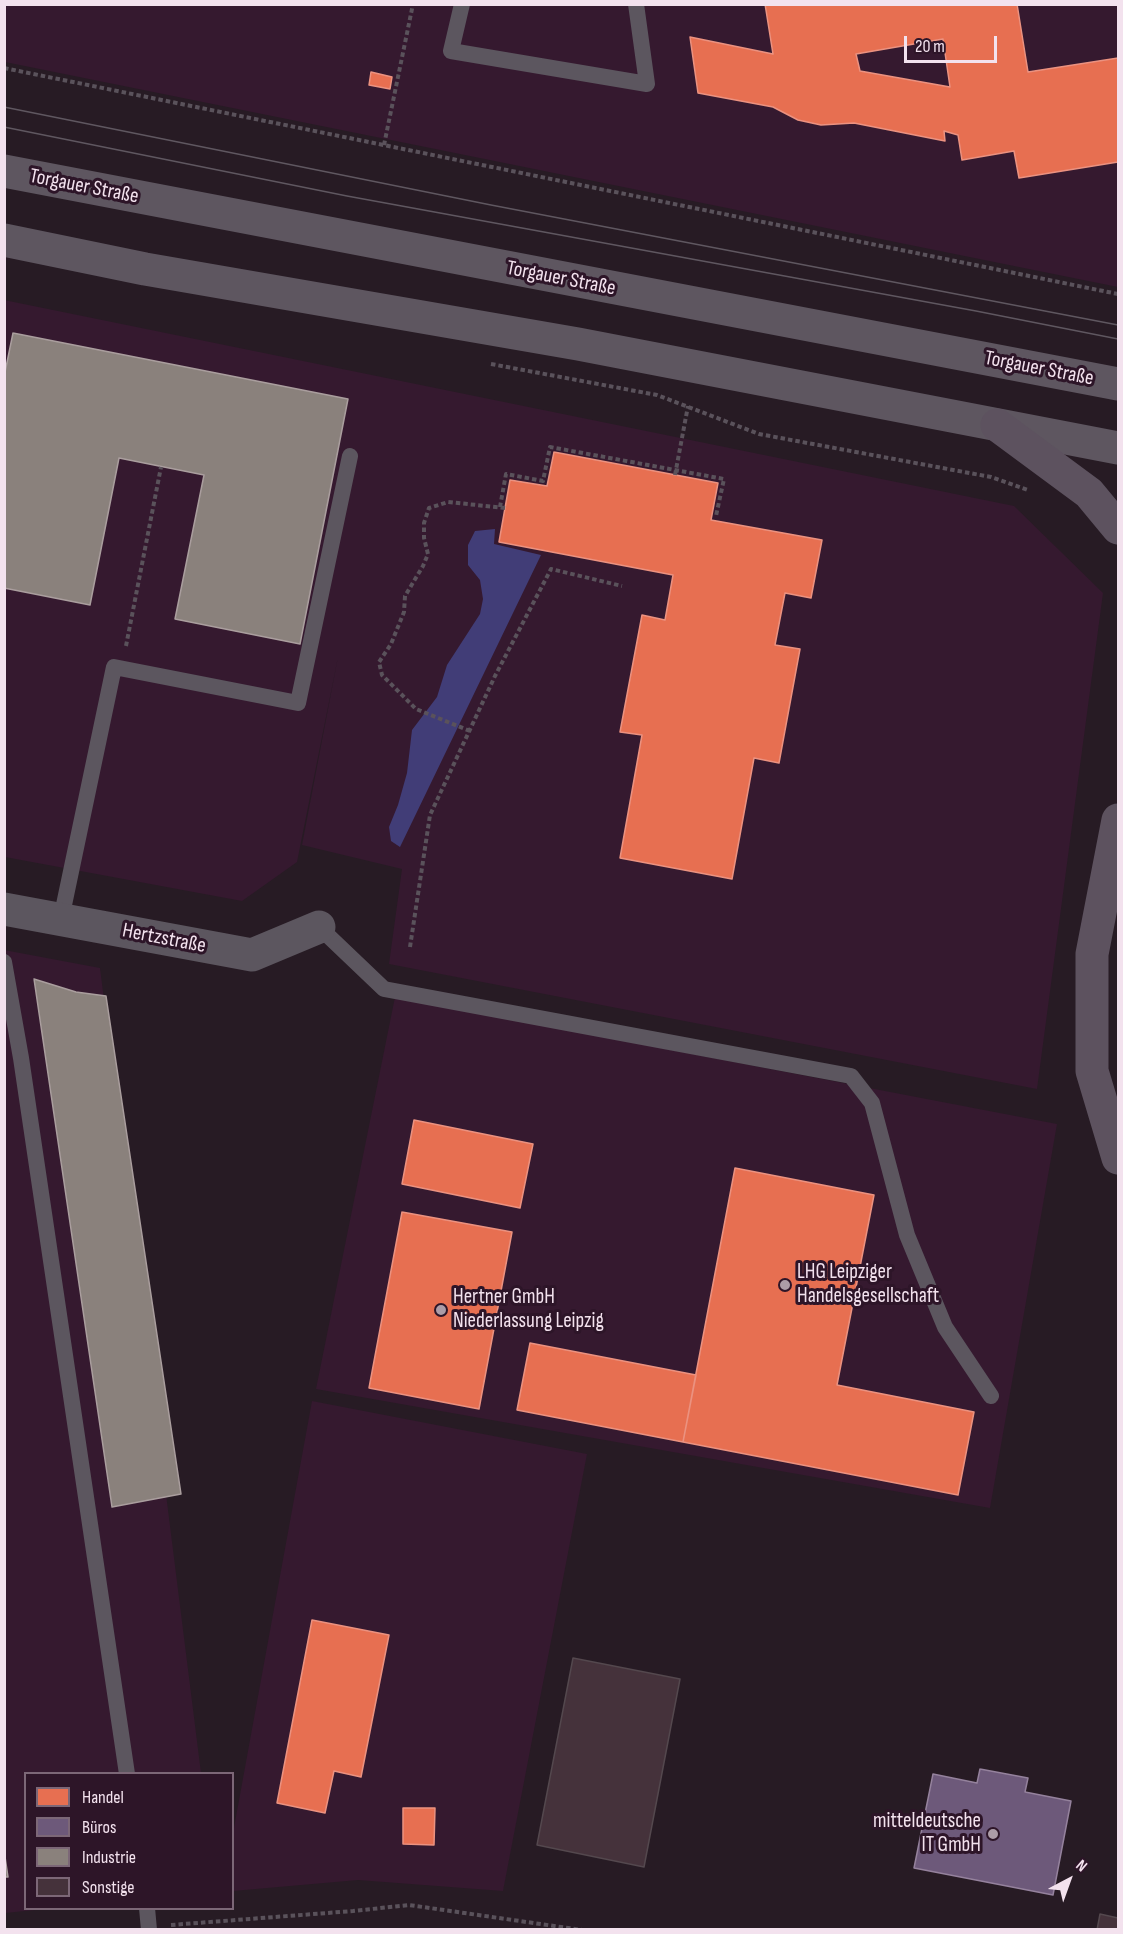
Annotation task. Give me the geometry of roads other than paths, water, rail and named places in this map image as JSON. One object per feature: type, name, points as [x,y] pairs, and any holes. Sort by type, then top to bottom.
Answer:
[{"type":"highway","points":[[998,425],[1089,493],[1119,528]]},
{"type":"highway","points":[[1119,820],[1092,954],[1092,1071],[1119,1158]]},
{"type":"main road","name":"Torgauer Straße","points":[[4,171],[1119,384]]},
{"type":"main road","points":[[4,240],[145,269],[578,344],[1119,448]]},
{"type":"street","name":"Hertzstraße","points":[[4,909],[252,956],[319,927]]},
{"type":"lane","points":[[462,4],[451,51],[647,84],[636,4]]},
{"type":"lane","points":[[61,919],[114,668],[298,704],[350,456]]},
{"type":"lane","points":[[319,927],[384,989],[852,1076],[872,1103],[907,1235],[945,1327],[991,1396]]},
{"type":"lane","points":[[4,962],[21,1058],[127,1772]]},
{"type":"lane","points":[[147,1910],[149,1928]]},
{"type":"tram line","points":[[4,107],[491,205],[1118,325]]},
{"type":"tram line","points":[[4,127],[347,196],[1118,339]]},
{"type":"place","name":"LHG Leipziger Handelsgesellschaft","points":[[785,1285]]},
{"type":"place","name":"Hertner GmbH Niederlassung Leipzig","points":[[441,1310]]},
{"type":"place","name":"mitteldeutsche IT GmbH","points":[[993,1834]]}]
